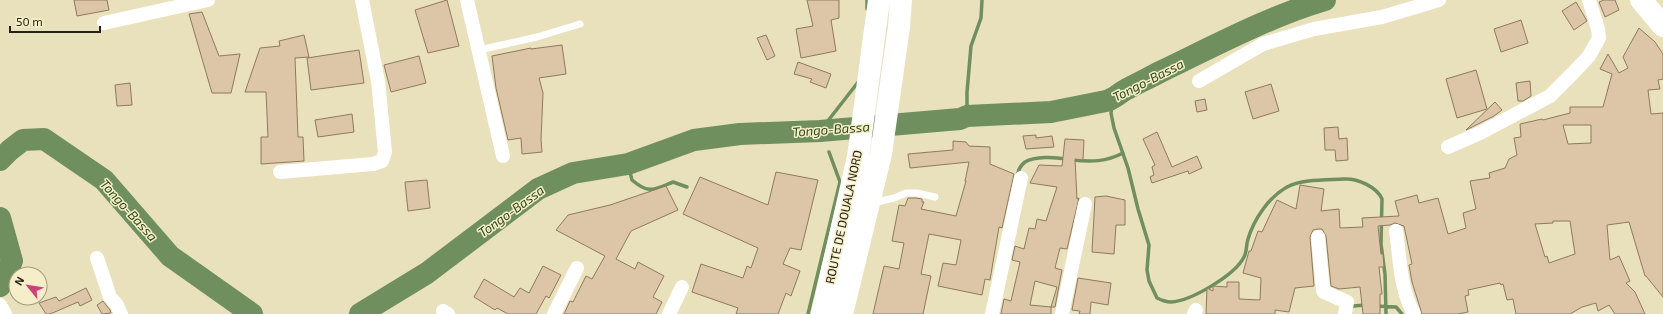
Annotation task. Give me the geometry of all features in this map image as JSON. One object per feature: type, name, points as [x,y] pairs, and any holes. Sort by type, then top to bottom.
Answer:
[{"type":"main road","name":"ROUTE DE DOUALA NORD","points":[[822,314],[845,261],[858,157],[867,103],[879,0]]},
{"type":"main road","points":[[842,314],[845,261],[869,204],[881,154],[899,28],[901,0]]},
{"type":"main road","points":[[1641,0],[1663,26]]},
{"type":"street","points":[[104,23],[208,0]]},
{"type":"street","points":[[280,172],[373,164],[382,161],[384,152],[378,80],[362,0]]},
{"type":"street","points":[[467,0],[503,156]]},
{"type":"street","points":[[1199,80],[1263,44],[1314,29],[1382,17],[1439,0]]},
{"type":"street","points":[[1448,147],[1480,133],[1550,96],[1572,74],[1589,56],[1599,38],[1598,29],[1589,0]]},
{"type":"street","points":[[992,314],[1021,178]]},
{"type":"street","points":[[1062,314],[1085,204]]},
{"type":"street","points":[[1396,231],[1404,286],[1408,303],[1414,314]]},
{"type":"street","points":[[1318,237],[1323,290],[1324,292],[1347,302],[1345,314]]},
{"type":"street","points":[[97,258],[110,297],[117,305],[121,314]]},
{"type":"street","points":[[554,314],[578,268]]},
{"type":"street","points":[[669,314],[682,287]]},
{"type":"street","points":[[0,305],[4,314]]},
{"type":"lane","points":[[479,50],[537,37],[580,24]]},
{"type":"lane","points":[[869,204],[894,198],[906,193],[917,193],[935,197]]},
{"type":"building","points":[[74,0],[107,0],[109,10],[77,16]]},
{"type":"building","points":[[447,0],[459,46],[428,53],[415,10]]},
{"type":"building","points":[[807,0],[839,0],[839,18],[831,20],[836,51],[801,58],[796,29],[813,26]]},
{"type":"building","points":[[1604,0],[1615,0],[1619,10],[1605,17],[1599,2]]},
{"type":"building","points":[[1576,2],[1587,21],[1574,30],[1562,11]]},
{"type":"building","points":[[202,12],[219,56],[240,54],[231,93],[212,93],[189,14]]},
{"type":"building","points":[[1521,20],[1528,43],[1501,52],[1494,29]]},
{"type":"building","points":[[1639,28],[1655,42],[1663,54],[1663,79],[1658,80],[1660,89],[1648,90],[1651,114],[1663,113],[1663,297],[1645,276],[1629,222],[1607,225],[1610,260],[1619,256],[1630,281],[1626,283],[1635,292],[1645,314],[1615,314],[1609,305],[1598,311],[1596,303],[1582,307],[1570,314],[1516,314],[1513,299],[1507,300],[1503,284],[1501,285],[1500,283],[1468,290],[1469,295],[1465,296],[1468,312],[1458,314],[1422,314],[1412,282],[1409,265],[1412,264],[1404,226],[1395,223],[1378,226],[1384,267],[1379,267],[1382,294],[1380,294],[1380,314],[1363,314],[1360,287],[1339,289],[1331,286],[1326,236],[1322,229],[1318,229],[1313,230],[1310,237],[1314,286],[1295,288],[1289,312],[1275,310],[1275,314],[1206,314],[1207,288],[1213,291],[1213,286],[1227,287],[1227,282],[1239,282],[1239,299],[1260,300],[1261,278],[1243,273],[1249,251],[1251,251],[1258,231],[1262,232],[1277,200],[1296,209],[1300,185],[1324,189],[1321,211],[1339,209],[1340,228],[1363,227],[1362,218],[1399,216],[1395,201],[1417,195],[1419,203],[1438,198],[1448,234],[1466,228],[1463,213],[1476,209],[1470,181],[1490,178],[1489,173],[1505,168],[1509,159],[1517,155],[1514,138],[1521,137],[1520,124],[1570,113],[1570,107],[1603,107],[1612,74],[1600,69],[1608,54],[1619,73],[1628,68],[1623,57]],"holes":[[[1563,125],[1591,125],[1591,143],[1568,144]],[[1553,221],[1570,221],[1575,254],[1549,263],[1547,256],[1545,257],[1535,224],[1553,223]]]},
{"type":"building","points":[[304,35],[309,57],[295,58],[298,137],[303,137],[304,161],[261,164],[261,137],[268,137],[266,92],[245,92],[260,48],[280,46],[279,41]]},
{"type":"building","points":[[766,35],[775,56],[767,60],[757,38]]},
{"type":"building","points":[[562,45],[566,74],[539,78],[543,93],[541,140],[542,152],[522,154],[521,138],[508,140],[496,88],[492,56],[531,48]]},
{"type":"building","points":[[359,50],[364,83],[311,90],[307,58]]},
{"type":"building","points":[[419,56],[426,83],[391,92],[384,65]]},
{"type":"building","points":[[798,62],[831,74],[826,88],[810,82],[812,79],[794,74]]},
{"type":"building","points":[[1476,70],[1487,109],[1457,118],[1446,79]]},
{"type":"building","points":[[1530,81],[1531,96],[1523,101],[1518,101],[1516,83]]},
{"type":"building","points":[[130,83],[132,105],[117,106],[115,85]]},
{"type":"building","points":[[1271,84],[1279,111],[1253,119],[1245,92]]},
{"type":"building","points":[[1205,99],[1207,110],[1197,112],[1195,101]]},
{"type":"building","points":[[1495,102],[1502,110],[1494,116],[1466,130]]},
{"type":"building","points":[[352,114],[354,132],[318,137],[315,120]]},
{"type":"building","points":[[1338,127],[1339,139],[1347,138],[1348,160],[1336,161],[1335,150],[1325,150],[1324,128]]},
{"type":"building","points":[[1157,132],[1172,167],[1197,156],[1202,168],[1189,174],[1188,171],[1152,183],[1150,177],[1154,175],[1152,167],[1155,165],[1143,139]]},
{"type":"building","points":[[1036,135],[1036,138],[1052,136],[1054,147],[1026,149],[1023,136]]},
{"type":"building","points":[[1065,139],[1084,140],[1083,160],[1075,159],[1077,199],[1079,198],[1067,249],[1060,248],[1055,268],[1062,270],[1055,307],[1051,307],[1051,314],[1001,314],[1004,299],[1011,301],[1020,262],[1012,260],[1015,246],[1024,249],[1029,228],[1035,229],[1037,219],[1046,221],[1057,187],[1030,183],[1039,165],[1062,166]],"holes":[[[1035,281],[1057,287],[1051,307],[1030,305]]]},
{"type":"building","points":[[953,141],[966,142],[969,146],[990,147],[990,164],[1014,174],[1002,228],[999,227],[990,280],[985,279],[982,295],[938,286],[943,263],[956,265],[961,240],[929,234],[921,274],[931,276],[923,314],[873,314],[884,266],[899,269],[904,243],[892,241],[899,205],[905,206],[908,198],[922,199],[922,202],[924,202],[921,209],[956,216],[966,181],[969,162],[910,168],[908,154],[953,150]]},
{"type":"building","points":[[776,172],[818,180],[801,250],[790,248],[783,264],[800,271],[791,296],[786,293],[778,314],[736,314],[738,308],[692,292],[701,264],[743,278],[747,266],[751,268],[758,248],[683,214],[700,177],[768,205]]},
{"type":"building","points":[[427,180],[430,208],[408,211],[405,182]]},
{"type":"building","points":[[666,186],[678,210],[631,231],[616,259],[635,269],[638,262],[664,276],[653,297],[662,302],[656,314],[564,314],[570,301],[573,302],[586,276],[592,279],[605,256],[556,230],[568,215],[610,205]]},
{"type":"building","points":[[1106,196],[1125,200],[1125,225],[1116,225],[1114,254],[1092,252],[1095,197]]},
{"type":"building","points":[[543,266],[561,275],[549,298],[546,296],[536,314],[508,314],[497,308],[495,310],[474,297],[484,279],[514,297],[520,288],[529,293]]},
{"type":"building","points":[[1078,278],[1111,283],[1108,305],[1091,302],[1090,314],[1079,314],[1080,311],[1072,310]]},
{"type":"building","points":[[86,288],[92,300],[80,306],[78,302],[50,314],[46,314],[41,306],[48,306],[48,300],[56,297],[59,301]]},
{"type":"building","points":[[103,301],[111,313],[102,314],[97,305]]},
{"type":"waterway","points":[[867,0],[867,9]]},
{"type":"waterway","points":[[967,116],[967,92],[971,46],[981,18],[982,0]]},
{"type":"waterway","name":"Tongo-Bassa","points":[[360,314],[427,273],[538,189],[573,173],[628,164],[694,140],[740,134],[820,131],[960,119],[967,116],[1051,112],[1106,101],[1160,72],[1262,23],[1325,0]]},
{"type":"waterway","points":[[820,131],[859,81]]},
{"type":"waterway","points":[[1113,99],[1111,113],[1114,128],[1128,168],[1149,245],[1147,270],[1149,281],[1157,298],[1171,302],[1180,301],[1212,286],[1232,271],[1245,255],[1248,239],[1258,216],[1280,191],[1293,184],[1307,181],[1349,179],[1371,187],[1382,199],[1381,244],[1385,274],[1386,314]]},
{"type":"waterway","name":"Tongo-Bassa","points":[[0,160],[23,140],[44,139],[104,180],[170,256],[252,314]]},
{"type":"waterway","points":[[808,314],[840,182],[829,152]]},
{"type":"waterway","points":[[1072,160],[1098,161],[1123,153]]},
{"type":"waterway","points":[[1017,176],[1022,165],[1029,160],[1045,158],[1066,159]]},
{"type":"waterway","points":[[628,164],[632,180],[643,188],[652,189],[673,182],[687,187]]},
{"type":"waterway","name":"Tongo-Bassa","points":[[0,218],[12,261],[0,286]]},
{"type":"waterway","points":[[1351,305],[1366,305]]},
{"type":"waterway","points":[[1376,306],[1396,307],[1402,314]]}]
